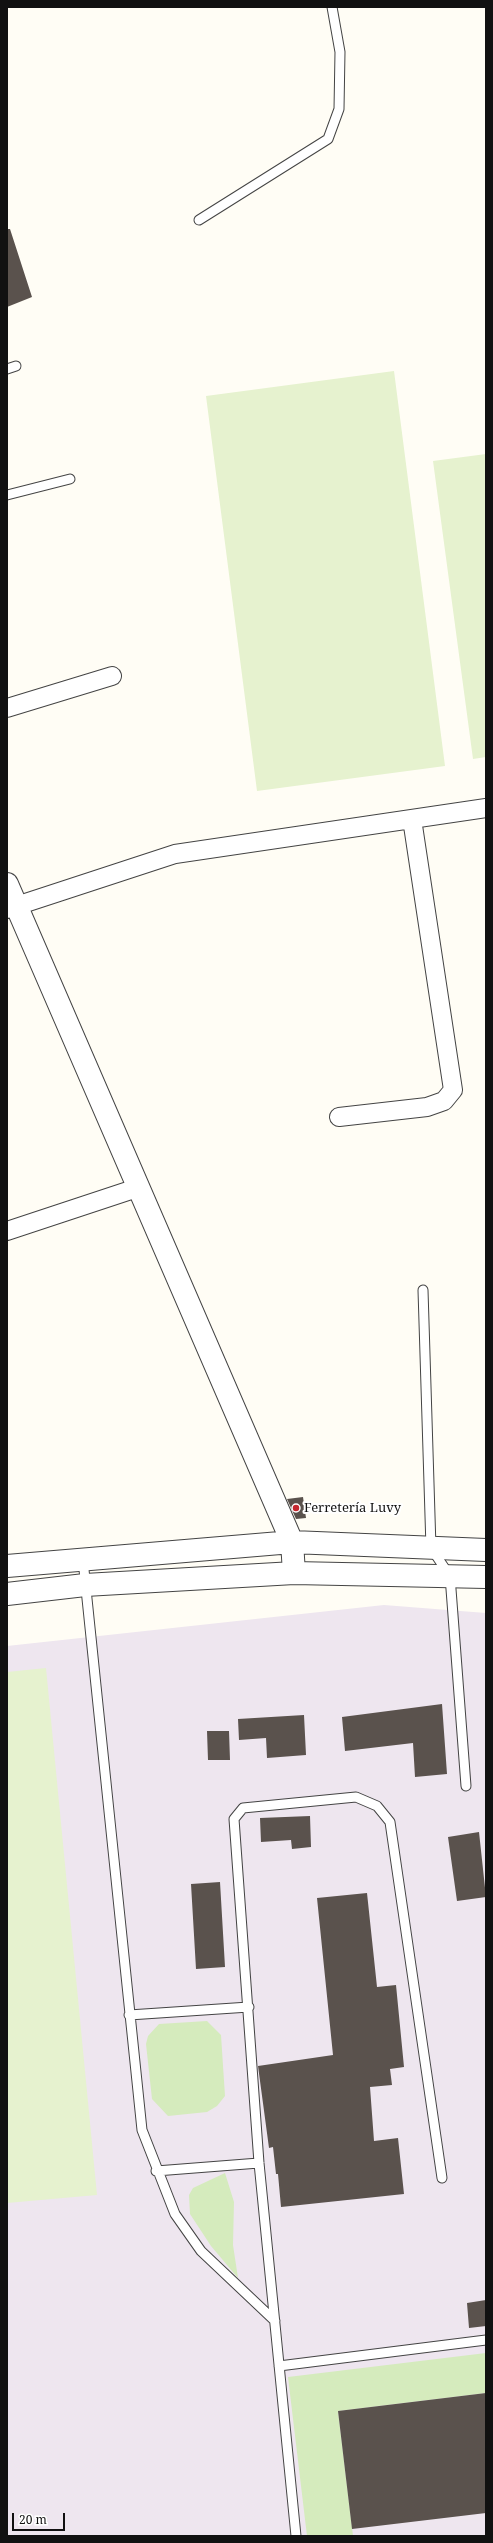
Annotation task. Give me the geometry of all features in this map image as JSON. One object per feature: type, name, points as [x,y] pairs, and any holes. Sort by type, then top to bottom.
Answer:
[{"type":"street","points":[[7,708],[112,676]]},
{"type":"street","points":[[12,907],[175,854],[486,808]]},
{"type":"street","points":[[339,1116],[427,1107],[444,1101],[453,1090],[412,819]]},
{"type":"street","points":[[7,884],[12,907],[292,1542],[294,1573]]},
{"type":"street","points":[[7,1231],[137,1188]]},
{"type":"street","points":[[7,1566],[292,1542],[486,1550]]},
{"type":"street","points":[[7,1594],[84,1585],[294,1573],[486,1577]]},
{"type":"lane","points":[[199,220],[328,139],[339,109],[340,52],[332,7]]},
{"type":"lane","points":[[7,495],[70,479]]},
{"type":"lane","points":[[424,1290],[431,1548],[450,1576],[466,1786]]},
{"type":"lane","points":[[83,1560],[84,1585],[142,2130],[156,2171],[175,2214],[202,2251],[275,2321]]},
{"type":"lane","points":[[296,2536],[259,2163],[249,2007],[234,1819],[243,1808],[356,1797],[377,1806],[390,1822],[442,2178]]},
{"type":"lane","points":[[130,2015],[249,2007]]},
{"type":"lane","points":[[156,2171],[259,2163]]},
{"type":"lane","points":[[279,2366],[486,2340]]},
{"type":"shaded area","points":[[384,1605],[486,1613],[486,2536],[7,2536],[7,1646]]},
{"type":"green space","points":[[394,371],[445,766],[257,791],[206,396]]},
{"type":"green space","points":[[486,454],[486,757],[473,759],[433,461]]},
{"type":"green space","points":[[46,1668],[97,2195],[7,2203],[7,1672]]},
{"type":"green space","points":[[207,2021],[221,2035],[225,2096],[217,2106],[207,2112],[168,2116],[152,2099],[146,2044],[148,2036],[159,2024]]},
{"type":"green space","points":[[225,2173],[234,2202],[233,2245],[238,2278],[211,2246],[190,2214],[189,2195],[193,2188]]},
{"type":"green space","points":[[486,2353],[486,2393],[338,2411],[353,2536],[307,2536],[288,2377]]},
{"type":"building","points":[[7,229],[10,229],[32,297],[7,307]]},
{"type":"building","name":"Ferretería Luvy","points":[[303,1497],[306,1518],[296,1519],[287,1499]]},
{"type":"building","points":[[442,1704],[447,1774],[415,1777],[413,1743],[345,1751],[342,1717]]},
{"type":"building","points":[[304,1715],[306,1755],[267,1758],[266,1738],[239,1740],[238,1719]]},
{"type":"building","points":[[207,1731],[229,1731],[230,1760],[208,1760]]},
{"type":"building","points":[[310,1816],[311,1847],[292,1849],[291,1840],[261,1842],[260,1818]]},
{"type":"building","points":[[479,1832],[486,1897],[457,1901],[448,1837]]},
{"type":"building","points":[[220,1882],[225,1967],[196,1969],[191,1884]]},
{"type":"building","points":[[367,1893],[377,1987],[396,1985],[404,2067],[390,2069],[392,2085],[370,2087],[374,2141],[398,2138],[404,2194],[281,2207],[278,2174],[276,2174],[273,2147],[269,2148],[258,2066],[333,2055],[317,1898]]},
{"type":"building","points":[[486,2300],[486,2326],[469,2328],[467,2303]]},
{"type":"building","points":[[486,2393],[486,2513],[352,2529],[338,2411]]},
{"type":"place","name":"Ferretería Luvy","points":[[296,1508]]}]
